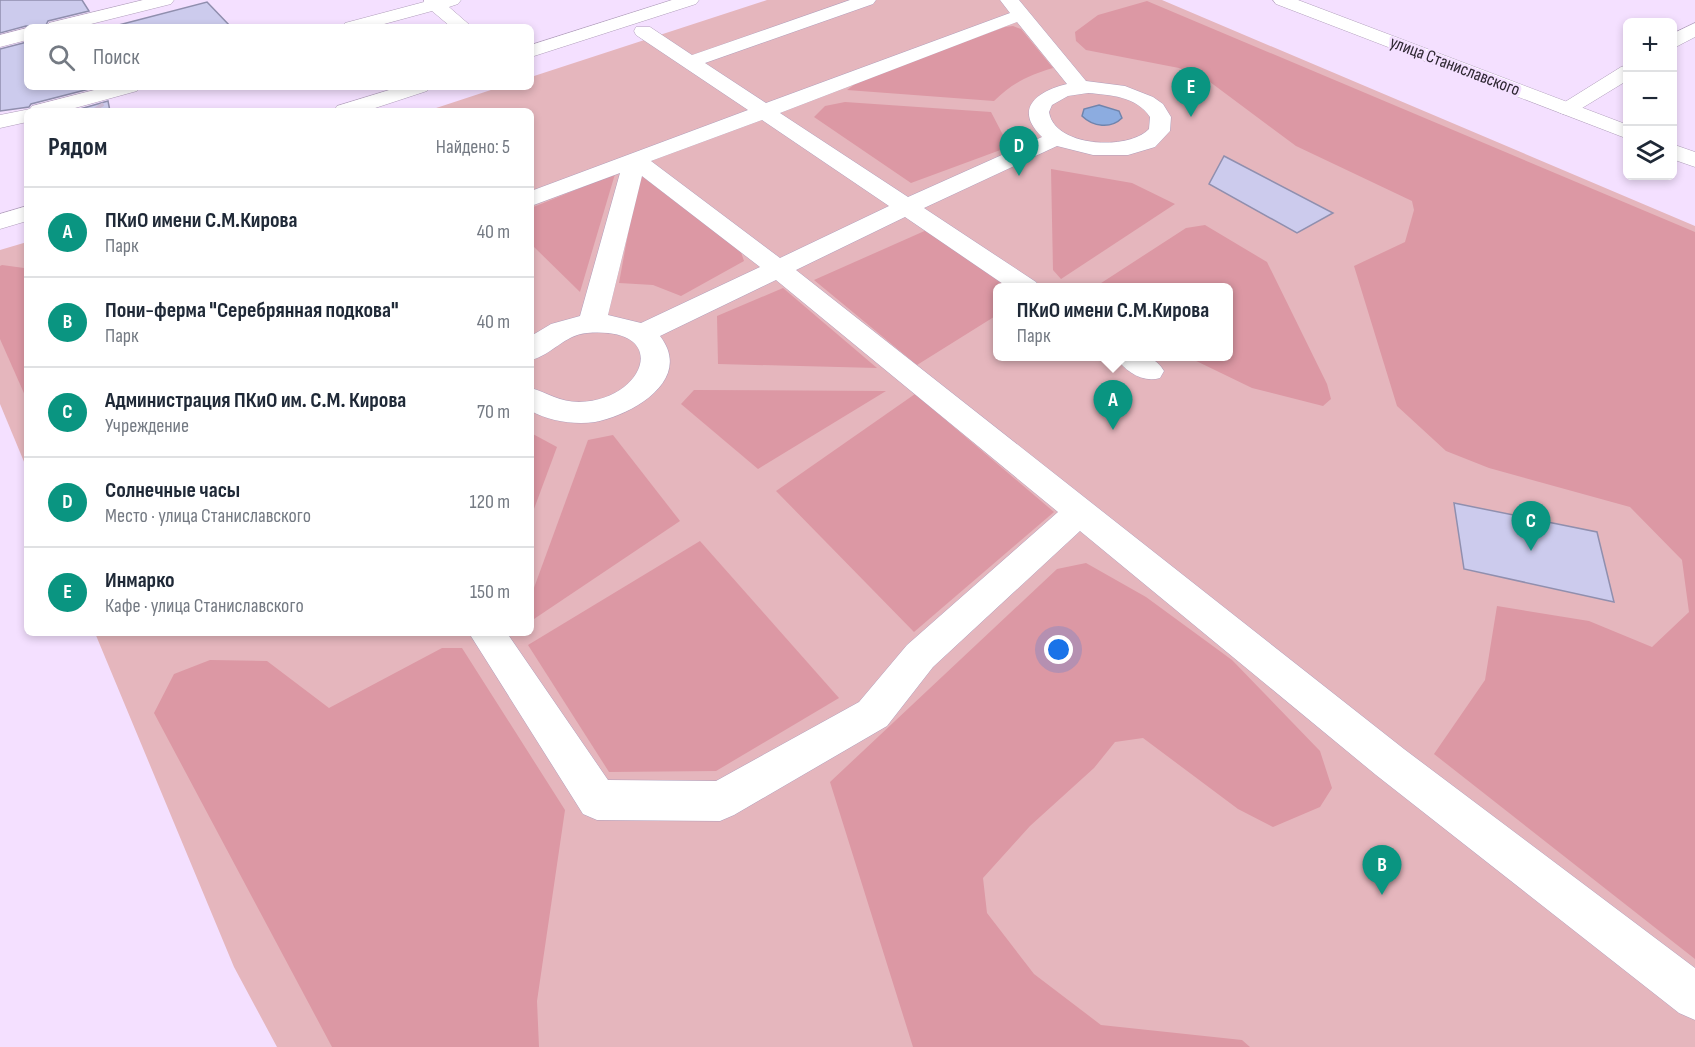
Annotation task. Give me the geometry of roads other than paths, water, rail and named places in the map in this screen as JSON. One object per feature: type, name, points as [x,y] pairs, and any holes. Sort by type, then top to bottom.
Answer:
[{"type":"street","points":[[68,24],[165,0]]},
{"type":"street","points":[[362,24],[433,2],[452,0]]},
{"type":"street","points":[[534,50],[690,0]]},
{"type":"street","points":[[690,62],[867,0]]},
{"type":"street","name":"улица Станиславского","points":[[1282,0],[1623,131]]},
{"type":"street","points":[[433,2],[459,24]]},
{"type":"street","points":[[534,198],[765,110],[1015,7],[1081,88]]},
{"type":"street","points":[[1677,40],[1695,29]]},
{"type":"street","points":[[642,31],[765,110],[1020,283]]},
{"type":"street","points":[[0,41],[24,35]]},
{"type":"street","points":[[1567,108],[1626,72]]},
{"type":"street","points":[[1081,88],[1109,89],[1146,101],[1157,111],[1162,122],[1160,132],[1150,141],[1116,149],[1075,145],[1058,138],[1045,129],[1038,119],[1038,110],[1043,101],[1054,94],[1081,88]]},
{"type":"street","points":[[60,108],[92,103],[123,90]]},
{"type":"street","points":[[354,108],[411,90]]},
{"type":"street","points":[[0,122],[24,116]]},
{"type":"street","points":[[641,334],[1058,138]]},
{"type":"street","points":[[1677,153],[1695,160]]},
{"type":"street","points":[[635,160],[779,269],[1390,762],[1695,997]]},
{"type":"street","points":[[586,317],[635,160]]},
{"type":"street","points":[[0,222],[24,214]]},
{"type":"street","points":[[534,400],[542,406],[561,412],[596,418],[659,383],[654,373],[656,358],[651,345],[641,334],[625,326],[586,317],[563,329],[535,337]]},
{"type":"street","points":[[489,636],[597,800],[720,801],[873,714],[920,656],[1080,512]]},
{"type":"water","points":[[1099,105],[1119,111],[1122,118],[1113,124],[1102,125],[1086,120],[1082,116],[1084,109]]},
{"type":"place","name":"Инмарко","points":[[1191,117]]},
{"type":"place","name":"Солнечные часы","points":[[1019,176]]},
{"type":"place","name":"ПКиО имени С.М.Кирова","points":[[1113,430]]},
{"type":"place","name":"Администрация ПКиО им. С.М. Кирова","points":[[1531,551]]},
{"type":"place","name":"Пони-ферма \"Серебрянная подкова\"","points":[[1382,895]]}]
